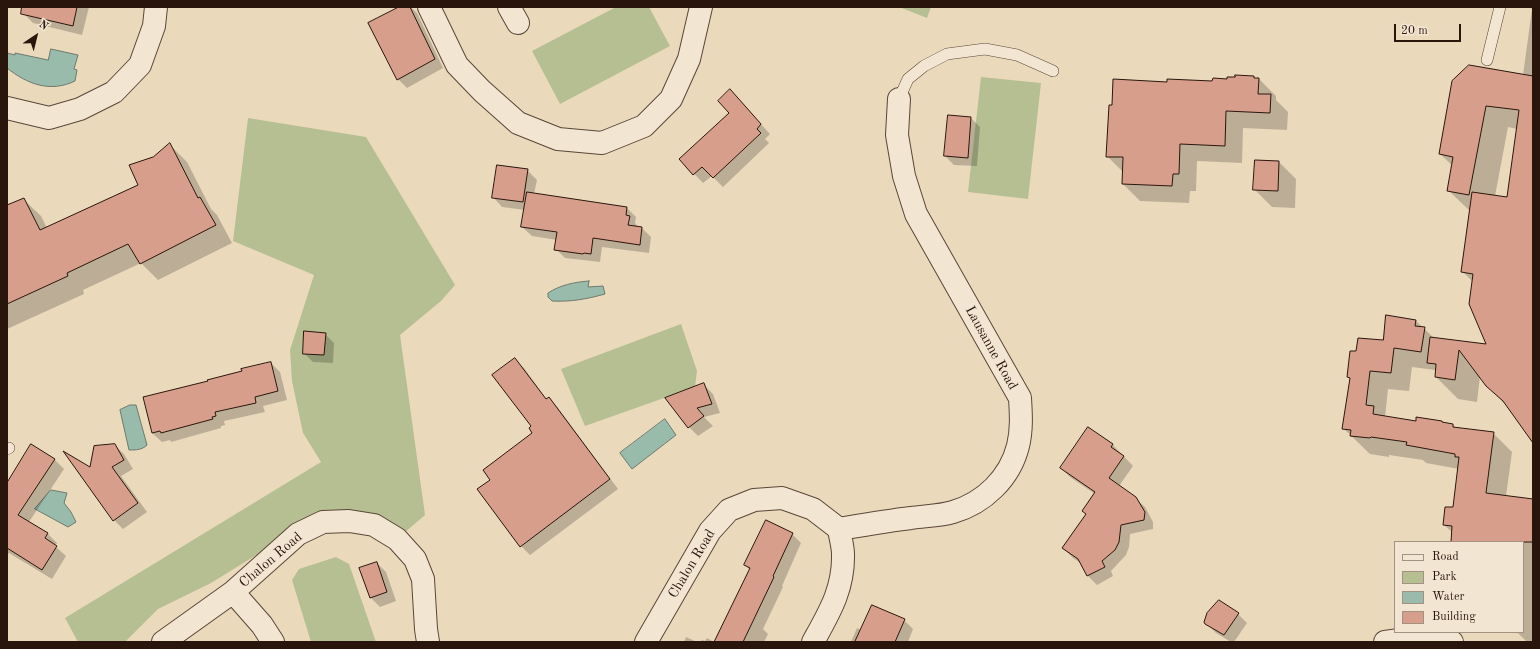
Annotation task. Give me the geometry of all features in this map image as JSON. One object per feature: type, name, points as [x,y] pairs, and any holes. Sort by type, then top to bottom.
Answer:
[{"type":"street","points":[[7,108],[49,118],[80,109],[114,92],[140,65],[154,26],[156,7]]},
{"type":"street","points":[[429,7],[457,65],[482,91],[518,123],[558,139],[602,143],[644,126],[671,99],[689,59],[701,7]]},
{"type":"street","name":"Lausanne Road","points":[[839,529],[875,522],[952,513],[974,504],[994,490],[1008,471],[1018,446],[1021,424],[1020,398],[916,214],[904,176],[897,135],[899,99]]},
{"type":"street","name":"Chalon Road","points":[[646,642],[710,531],[729,510],[754,500],[782,498],[813,509],[839,529]]},
{"type":"street","name":"Chalon Road","points":[[163,642],[233,592],[298,534],[323,522],[349,521],[374,525],[397,539],[415,559],[423,579],[428,642]]},
{"type":"street","points":[[813,642],[835,603],[842,577],[844,553],[839,529]]},
{"type":"street","points":[[233,592],[262,625],[273,642]]},
{"type":"street","points":[[1385,642],[1421,638],[1452,642]]},
{"type":"lane","points":[[1488,60],[1500,7]]},
{"type":"lane","points":[[899,99],[908,79],[924,66],[947,54],[985,49],[1017,55],[1053,71]]},
{"type":"green space","points":[[616,7],[649,7],[670,46],[560,104],[532,51]]},
{"type":"green space","points":[[899,7],[931,7],[927,18]]},
{"type":"green space","points":[[981,77],[1041,83],[1028,199],[968,192]]},
{"type":"green space","points":[[248,118],[366,137],[455,285],[441,301],[400,335],[425,515],[397,539],[362,511],[314,514],[287,528],[258,554],[211,583],[158,609],[125,642],[78,642],[65,618],[321,462],[303,433],[292,381],[290,350],[314,275],[233,241]]},
{"type":"green space","points":[[681,324],[697,371],[695,387],[585,426],[561,369]]},
{"type":"green space","points":[[336,557],[349,564],[376,642],[311,642],[292,580],[299,569]]},
{"type":"water","points":[[51,49],[78,55],[74,69],[77,70],[75,81],[66,85],[57,86],[39,85],[15,74],[7,68],[7,53],[15,55],[15,53],[48,60]]},
{"type":"water","points":[[589,281],[588,287],[603,286],[605,294],[572,301],[552,301],[548,297],[548,293],[563,286]]},
{"type":"water","points":[[130,405],[136,405],[147,445],[143,448],[129,450],[120,410]]},
{"type":"water","points":[[665,419],[676,435],[632,469],[620,453]]},
{"type":"water","points":[[51,490],[67,493],[64,503],[76,522],[68,527],[35,509]]},
{"type":"building","points":[[22,7],[77,7],[73,26],[21,14]]},
{"type":"building","points":[[399,7],[410,7],[435,59],[397,80],[368,23]]},
{"type":"building","points":[[1469,65],[1533,76],[1533,443],[1503,401],[1486,386],[1459,350],[1455,380],[1435,377],[1436,364],[1427,363],[1430,337],[1486,344],[1469,304],[1473,274],[1461,272],[1472,192],[1507,197],[1519,110],[1486,106],[1469,195],[1447,191],[1453,157],[1439,154],[1452,81]]},
{"type":"building","points":[[1235,75],[1254,76],[1254,78],[1259,78],[1258,94],[1271,94],[1270,113],[1226,111],[1225,146],[1180,144],[1179,174],[1173,174],[1172,186],[1122,184],[1123,157],[1106,157],[1109,105],[1112,105],[1113,79],[1167,82],[1167,79],[1212,81],[1213,78],[1227,79],[1227,77],[1235,77]]},
{"type":"building","points":[[730,89],[761,124],[757,129],[761,133],[713,178],[702,167],[693,175],[679,159],[729,113],[718,101]]},
{"type":"building","points":[[948,115],[971,117],[968,158],[944,156]]},
{"type":"building","points":[[170,143],[198,198],[200,197],[216,225],[140,264],[128,244],[67,273],[68,276],[7,304],[7,205],[24,198],[40,230],[138,185],[129,165],[153,157]]},
{"type":"building","points":[[1255,160],[1279,161],[1278,191],[1253,190]]},
{"type":"building","points":[[497,165],[528,169],[523,202],[492,198]]},
{"type":"building","points":[[527,192],[627,207],[626,215],[630,216],[628,225],[642,227],[640,245],[593,238],[591,254],[554,250],[557,232],[521,227]]},
{"type":"building","points":[[1386,315],[1416,320],[1415,326],[1425,327],[1421,352],[1394,348],[1391,373],[1370,371],[1366,405],[1374,406],[1373,414],[1416,421],[1416,417],[1442,421],[1453,424],[1453,427],[1494,432],[1486,493],[1533,499],[1533,542],[1451,541],[1452,526],[1443,525],[1445,507],[1453,507],[1459,457],[1455,457],[1455,454],[1406,445],[1407,442],[1371,437],[1350,436],[1351,430],[1342,429],[1350,378],[1347,377],[1350,351],[1356,351],[1358,338],[1383,340]]},
{"type":"building","points":[[304,331],[326,333],[324,355],[303,354]]},
{"type":"building","points":[[515,358],[546,399],[549,397],[610,479],[520,547],[477,489],[490,480],[483,470],[532,433],[529,428],[531,426],[492,375]]},
{"type":"building","points":[[271,362],[278,391],[255,397],[256,403],[215,412],[216,416],[212,417],[213,419],[161,433],[160,431],[152,433],[143,397],[208,381],[207,380],[242,371],[241,369]]},
{"type":"building","points":[[704,383],[712,404],[697,408],[704,416],[688,428],[665,398]]},
{"type":"building","points":[[1088,427],[1113,444],[1111,447],[1124,456],[1109,478],[1136,497],[1145,512],[1144,520],[1121,525],[1119,542],[1115,550],[1102,561],[1105,567],[1087,576],[1078,559],[1062,548],[1086,514],[1082,511],[1095,492],[1060,468]]},
{"type":"building","points":[[31,444],[55,459],[18,515],[48,533],[45,538],[57,546],[42,570],[7,548],[7,483]]},
{"type":"building","points":[[115,444],[124,460],[112,467],[138,503],[113,521],[63,451],[90,467],[94,446]]},
{"type":"building","points":[[766,520],[793,533],[743,642],[714,642],[750,568],[744,565]]},
{"type":"building","points":[[377,562],[387,592],[370,598],[359,568]]},
{"type":"building","points":[[1219,600],[1239,613],[1224,635],[1204,622],[1207,613]]},
{"type":"building","points":[[872,605],[905,619],[895,642],[855,642]]}]
